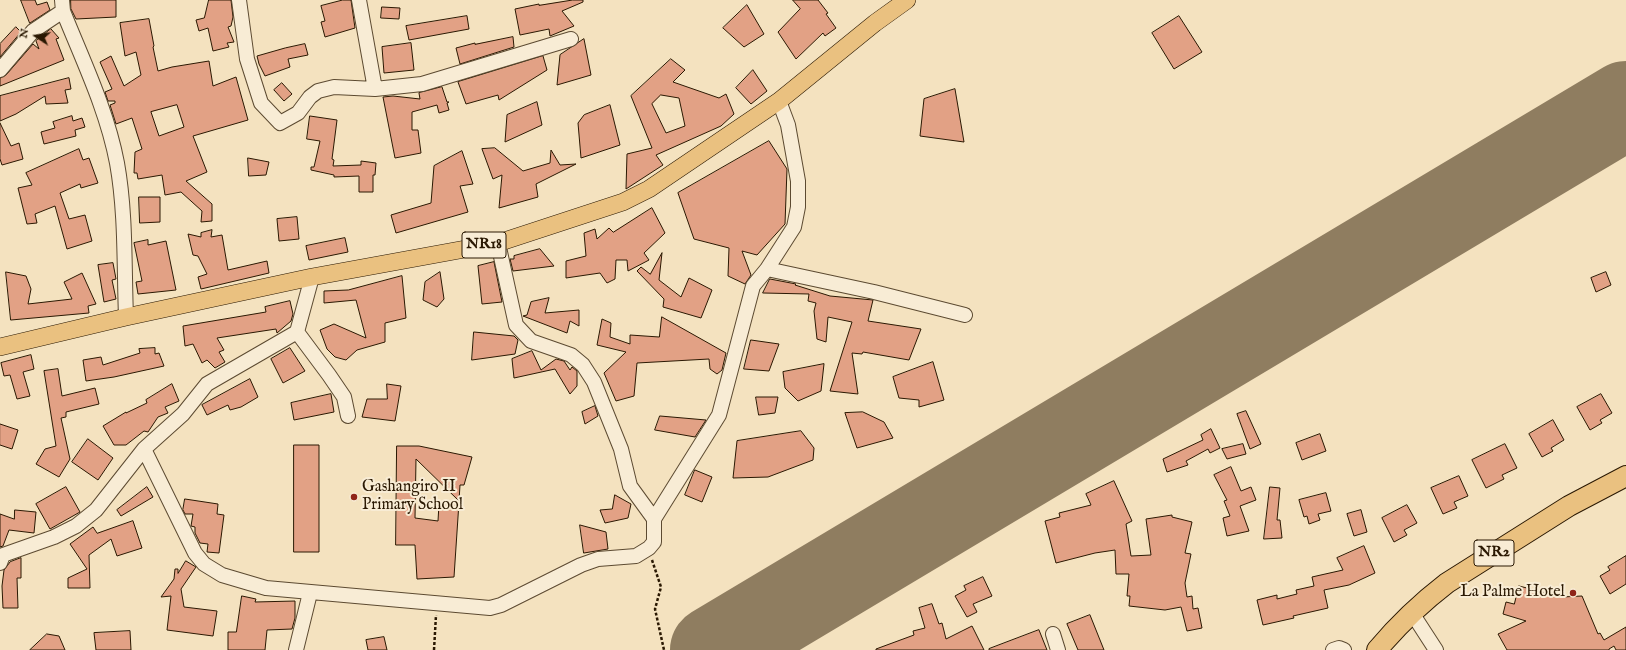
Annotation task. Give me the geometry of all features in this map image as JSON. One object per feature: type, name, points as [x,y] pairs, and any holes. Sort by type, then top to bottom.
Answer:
[{"type":"highway","name":"NR2","points":[[1377,650],[1398,626],[1446,583],[1569,506],[1626,476]]},
{"type":"main road","name":"NR18","points":[[0,347],[312,277],[498,243],[630,199],[649,189],[779,101],[875,23],[907,0]]},
{"type":"street","points":[[239,0],[247,59],[261,103],[280,123],[298,112],[310,97],[318,91],[334,87],[375,89],[422,84],[571,39]]},
{"type":"street","points":[[360,0],[375,89]]},
{"type":"street","points":[[0,70],[33,31],[62,6],[105,116],[117,163],[122,208],[126,318]]},
{"type":"street","points":[[144,449],[195,553],[204,564],[222,575],[266,588],[490,608],[501,605],[581,565],[598,559],[636,556],[649,548],[654,542],[654,519],[719,415],[753,286],[767,269],[794,227],[798,208],[798,181],[788,125],[779,101]]},
{"type":"street","points":[[498,243],[516,325],[531,341],[571,355],[583,365],[594,382],[621,449],[630,486],[654,519]]},
{"type":"street","points":[[767,269],[874,292],[965,315]]},
{"type":"street","points":[[0,563],[3,555],[54,537],[81,522],[96,510],[144,449],[183,414],[207,384],[297,332],[312,277]]},
{"type":"street","points":[[297,332],[344,398],[348,416]]},
{"type":"street","points":[[296,650],[310,592]]},
{"type":"street","points":[[1412,613],[1436,650]]},
{"type":"street","points":[[1053,634],[1058,650]]},
{"type":"street","points":[[1333,650],[1340,648],[1344,650]]},
{"type":"path","points":[[649,548],[661,588],[655,609],[664,650]]},
{"type":"path","points":[[434,650],[436,604]]},
{"type":"building","points":[[21,0],[35,0],[37,5],[47,2],[50,10],[30,23]]},
{"type":"building","points":[[71,0],[116,0],[116,17],[76,19],[71,9]]},
{"type":"building","points":[[209,0],[231,0],[233,17],[231,26],[228,27],[234,42],[227,43],[229,47],[213,51],[208,28],[199,31],[196,20],[204,18]]},
{"type":"building","points":[[343,0],[351,0],[355,28],[325,37],[321,22],[325,21],[321,6]]},
{"type":"building","points":[[583,0],[583,2],[562,11],[574,26],[550,36],[549,29],[520,35],[515,9],[539,4]]},
{"type":"building","points":[[793,0],[818,0],[828,13],[826,14],[836,28],[825,36],[823,33],[796,59],[778,32],[800,9]]},
{"type":"building","points":[[747,5],[764,34],[744,47],[723,28]]},
{"type":"building","points":[[382,7],[400,8],[399,19],[381,18]]},
{"type":"building","points":[[467,16],[469,29],[409,40],[406,26]]},
{"type":"building","points":[[1179,16],[1202,52],[1174,69],[1152,33]]},
{"type":"building","points":[[149,19],[158,71],[172,67],[209,61],[213,86],[236,77],[248,120],[193,136],[207,172],[186,181],[212,204],[212,221],[201,222],[202,211],[181,192],[165,195],[162,175],[138,179],[137,173],[134,173],[135,152],[142,149],[132,118],[116,124],[110,105],[115,103],[115,101],[108,101],[105,92],[112,89],[100,62],[111,56],[124,86],[141,75],[136,52],[125,56],[120,23]],"holes":[[[177,105],[184,127],[159,136],[151,112]]]},
{"type":"building","points":[[16,27],[21,32],[0,57],[0,44]]},
{"type":"building","points":[[51,29],[59,38],[56,39],[64,60],[0,86],[0,78],[6,75],[33,44],[39,49],[36,41]]},
{"type":"building","points":[[513,37],[514,47],[460,64],[456,48],[475,43]]},
{"type":"building","points":[[584,39],[591,75],[557,85],[560,55]]},
{"type":"building","points":[[411,43],[414,70],[384,73],[382,47]]},
{"type":"building","points":[[305,44],[308,55],[288,59],[290,67],[265,76],[257,56]]},
{"type":"building","points":[[543,56],[547,70],[499,100],[498,95],[466,104],[458,82]]},
{"type":"building","points":[[671,59],[685,70],[673,82],[719,98],[726,94],[734,114],[721,126],[656,155],[663,165],[626,189],[627,154],[652,148],[631,96]],"holes":[[[661,95],[679,98],[685,126],[666,133],[652,104]]]},
{"type":"building","points":[[753,70],[767,91],[751,104],[736,88]]},
{"type":"building","points":[[69,78],[71,89],[65,90],[68,103],[46,104],[45,96],[16,114],[0,121],[0,96]]},
{"type":"building","points":[[282,83],[292,94],[284,101],[274,90]]},
{"type":"building","points":[[442,87],[447,102],[449,102],[447,103],[449,110],[439,113],[437,105],[412,112],[412,130],[418,130],[421,153],[395,158],[383,97],[393,96],[420,99],[419,93]]},
{"type":"building","points":[[955,89],[964,142],[920,136],[924,99]]},
{"type":"building","points":[[537,102],[542,125],[505,142],[507,115]]},
{"type":"building","points":[[610,105],[620,145],[581,158],[578,123],[584,115]]},
{"type":"building","points":[[72,116],[73,121],[82,118],[85,127],[75,130],[76,136],[44,144],[41,132],[55,128],[53,122]]},
{"type":"building","points":[[310,116],[337,120],[332,159],[334,160],[333,166],[361,165],[361,161],[376,163],[375,175],[373,175],[373,192],[359,192],[359,176],[334,177],[334,175],[311,170],[311,167],[314,167],[320,141],[307,139]]},
{"type":"building","points":[[0,123],[11,146],[19,143],[23,159],[2,165],[0,159]]},
{"type":"building","points":[[769,141],[787,169],[785,224],[757,255],[742,251],[751,275],[745,284],[728,276],[729,248],[694,239],[678,193]]},
{"type":"building","points":[[495,148],[523,171],[550,163],[551,150],[560,165],[576,164],[536,184],[538,197],[499,208],[502,175],[493,179],[482,149]]},
{"type":"building","points":[[79,149],[83,160],[89,158],[98,183],[81,188],[80,184],[60,193],[69,219],[85,215],[92,241],[67,249],[55,206],[35,214],[37,223],[27,224],[18,188],[32,185],[26,173]]},
{"type":"building","points":[[462,151],[473,184],[460,186],[468,212],[396,233],[391,215],[431,203],[434,166]]},
{"type":"building","points":[[248,158],[269,162],[266,175],[249,176]]},
{"type":"building","points":[[139,197],[160,197],[160,222],[140,223]]},
{"type":"building","points":[[652,208],[665,233],[644,253],[649,260],[628,271],[627,260],[616,260],[615,279],[607,283],[600,273],[566,278],[566,261],[586,256],[584,233],[595,229],[597,239],[609,228],[613,232]]},
{"type":"building","points":[[297,217],[299,239],[279,241],[277,219]]},
{"type":"building","points":[[212,230],[211,237],[222,235],[228,270],[267,261],[269,273],[201,289],[198,277],[207,274],[198,256],[193,255],[188,234],[201,237],[201,233]]},
{"type":"building","points":[[345,238],[348,252],[309,260],[306,246]]},
{"type":"building","points":[[148,240],[148,245],[166,241],[176,290],[138,294],[136,282],[142,281],[134,243]]},
{"type":"building","points":[[540,249],[554,266],[513,271],[510,259],[514,259],[514,256]]},
{"type":"building","points":[[662,253],[659,280],[681,297],[689,278],[712,290],[701,318],[663,307],[664,299],[637,271],[641,267],[650,274]]},
{"type":"building","points":[[494,262],[502,302],[482,304],[478,266]]},
{"type":"building","points":[[113,263],[116,279],[112,280],[116,299],[104,302],[98,265]]},
{"type":"building","points":[[6,272],[26,276],[31,289],[28,304],[72,299],[64,282],[82,273],[96,304],[88,306],[89,313],[11,320]]},
{"type":"building","points":[[440,272],[444,299],[437,307],[423,300],[425,282]]},
{"type":"building","points":[[1606,272],[1611,285],[1596,292],[1591,278]]},
{"type":"building","points":[[402,276],[406,318],[385,323],[385,342],[357,350],[346,360],[335,357],[327,349],[320,330],[334,324],[366,338],[356,300],[324,303],[324,291],[348,290]]},
{"type":"building","points":[[770,279],[796,284],[795,285],[830,296],[873,300],[868,321],[921,329],[909,360],[863,352],[862,354],[852,353],[858,394],[830,391],[852,322],[828,317],[826,342],[817,339],[814,311],[816,303],[808,301],[809,294],[763,293]]},
{"type":"building","points":[[549,298],[545,313],[579,310],[579,326],[570,321],[567,333],[523,316],[527,315],[531,302]]},
{"type":"building","points":[[290,301],[293,314],[291,321],[277,333],[276,329],[217,338],[224,350],[219,352],[225,362],[215,368],[207,360],[202,363],[193,344],[185,346],[183,326],[266,312],[265,307]]},
{"type":"building","points":[[662,317],[726,353],[722,370],[717,374],[710,369],[709,359],[637,363],[634,396],[616,401],[604,373],[626,352],[597,345],[602,319],[611,323],[610,337],[630,344],[630,335],[659,337]]},
{"type":"building","points":[[474,332],[514,336],[518,340],[515,354],[472,360]]},
{"type":"building","points":[[751,340],[779,344],[769,371],[744,369]]},
{"type":"building","points":[[155,348],[155,354],[159,353],[164,366],[114,377],[86,381],[83,360],[101,357],[103,365],[140,353],[139,349]]},
{"type":"building","points":[[290,348],[305,371],[283,383],[271,359]]},
{"type":"building","points":[[532,351],[541,370],[556,359],[564,361],[570,370],[572,367],[577,371],[577,386],[570,394],[555,369],[514,378],[512,359]]},
{"type":"building","points":[[31,355],[34,369],[23,372],[30,396],[17,399],[10,375],[4,376],[1,363]]},
{"type":"building","points":[[933,362],[944,400],[919,407],[919,400],[899,398],[893,377]]},
{"type":"building","points":[[824,364],[821,391],[798,401],[785,388],[783,372]]},
{"type":"building","points":[[58,369],[62,396],[95,388],[99,404],[66,412],[66,417],[61,418],[70,459],[59,477],[36,464],[45,449],[56,446],[44,371]]},
{"type":"building","points":[[250,379],[258,397],[241,407],[230,410],[228,405],[207,415],[202,405]]},
{"type":"building","points":[[172,384],[179,401],[165,407],[168,413],[158,417],[148,432],[144,431],[126,445],[114,445],[103,426],[126,412],[147,403],[146,400]]},
{"type":"building","points":[[387,384],[401,386],[395,421],[362,417],[367,399],[387,399]]},
{"type":"building","points":[[331,394],[334,412],[294,420],[291,403]]},
{"type":"building","points":[[1601,394],[1612,413],[1600,420],[1602,423],[1590,430],[1577,407]]},
{"type":"building","points":[[756,397],[778,397],[775,413],[759,415]]},
{"type":"building","points":[[595,406],[598,416],[585,424],[582,412]]},
{"type":"building","points":[[1246,411],[1261,444],[1250,449],[1237,414]]},
{"type":"building","points":[[863,412],[884,422],[893,438],[857,448],[845,413]]},
{"type":"building","points":[[660,416],[706,420],[695,437],[655,430]]},
{"type":"building","points":[[1553,420],[1564,440],[1551,448],[1553,451],[1542,457],[1529,434]]},
{"type":"building","points":[[0,424],[18,430],[12,449],[0,445]]},
{"type":"building","points":[[1211,429],[1220,448],[1210,453],[1208,449],[1186,461],[1188,465],[1167,472],[1163,459],[1203,440],[1201,435]]},
{"type":"building","points":[[801,431],[814,448],[813,460],[768,477],[733,478],[737,441]]},
{"type":"building","points":[[1320,434],[1326,451],[1302,460],[1296,443]]},
{"type":"building","points":[[88,439],[113,458],[98,480],[72,462]]},
{"type":"building","points":[[1243,444],[1246,454],[1227,459],[1222,449]]},
{"type":"building","points":[[1505,444],[1517,468],[1502,475],[1504,479],[1486,488],[1472,460]]},
{"type":"building","points":[[294,445],[319,445],[319,552],[294,552]]},
{"type":"building","points":[[397,446],[419,446],[472,457],[464,485],[460,485],[459,501],[416,459],[415,518],[438,521],[439,504],[459,502],[454,577],[417,579],[415,545],[396,545]]},
{"type":"building","points":[[1231,467],[1241,491],[1251,487],[1256,500],[1240,506],[1249,531],[1227,536],[1223,518],[1230,516],[1224,501],[1227,500],[1214,475]]},
{"type":"building","points":[[695,470],[712,477],[702,502],[685,495]]},
{"type":"building","points":[[1459,476],[1468,496],[1454,502],[1457,508],[1443,514],[1431,488]]},
{"type":"building","points":[[1114,481],[1132,521],[1126,524],[1131,556],[1151,555],[1146,519],[1172,515],[1172,517],[1192,522],[1185,553],[1191,554],[1185,583],[1187,597],[1192,596],[1193,609],[1198,608],[1202,628],[1187,631],[1181,607],[1165,610],[1129,606],[1130,596],[1127,596],[1129,574],[1116,574],[1115,550],[1095,553],[1056,563],[1045,521],[1060,517],[1059,513],[1091,505],[1086,494]]},
{"type":"building","points":[[66,487],[80,512],[50,529],[36,504]]},
{"type":"building","points":[[147,487],[153,497],[121,516],[117,510]]},
{"type":"building","points":[[1270,487],[1280,488],[1277,520],[1280,520],[1282,538],[1264,539]]},
{"type":"building","points":[[1326,493],[1331,511],[1318,514],[1320,520],[1309,524],[1307,516],[1304,517],[1299,500]]},
{"type":"building","points":[[615,495],[631,504],[628,518],[605,523],[600,510],[612,509]]},
{"type":"building","points":[[185,499],[218,504],[217,514],[224,515],[219,553],[207,552],[208,544],[200,543],[195,533],[195,527],[191,526],[193,514],[185,514],[183,510]]},
{"type":"building","points":[[1407,505],[1417,523],[1404,530],[1407,535],[1394,542],[1382,518]]},
{"type":"building","points":[[15,510],[36,512],[34,533],[9,530],[3,546],[0,547],[0,514],[14,519]]},
{"type":"building","points":[[1361,510],[1367,532],[1354,536],[1347,514]]},
{"type":"building","points":[[133,521],[142,548],[117,556],[111,539],[89,555],[90,588],[68,588],[68,578],[87,569],[70,544],[93,527],[97,533]]},
{"type":"building","points":[[580,525],[606,532],[608,549],[584,553]]},
{"type":"building","points":[[1364,546],[1375,573],[1349,585],[1324,590],[1328,608],[1263,625],[1257,600],[1277,595],[1277,599],[1297,594],[1296,590],[1314,586],[1312,577],[1343,570],[1337,558]]},
{"type":"building","points":[[1626,556],[1626,584],[1610,594],[1600,576],[1610,570],[1608,567]]},
{"type":"building","points":[[21,558],[21,578],[17,578],[18,608],[3,608],[2,586],[4,570],[10,562]]},
{"type":"building","points":[[186,561],[196,567],[181,589],[184,607],[217,611],[213,636],[167,630],[171,596],[161,597],[174,579],[175,569],[178,569],[178,573]]},
{"type":"building","points":[[983,577],[992,596],[973,604],[977,612],[967,617],[955,596],[966,590],[964,586]]},
{"type":"building","points":[[1519,586],[1562,597],[1582,596],[1598,634],[1600,633],[1604,640],[1626,627],[1626,650],[1616,650],[1614,646],[1609,650],[1507,650],[1498,634],[1526,621],[1503,614],[1506,602],[1514,604]]},
{"type":"building","points":[[242,596],[256,599],[255,602],[295,601],[295,618],[292,629],[267,630],[265,650],[228,650],[228,632],[236,632]]},
{"type":"building","points":[[932,604],[939,624],[942,623],[946,639],[972,626],[984,650],[876,650],[914,635],[913,631],[925,628],[919,608]]},
{"type":"building","points":[[1090,615],[1104,650],[1078,650],[1067,624]]},
{"type":"building","points":[[1039,630],[1047,650],[989,650],[989,649]]},
{"type":"building","points":[[130,631],[131,650],[96,650],[94,633]]},
{"type":"building","points":[[47,634],[59,636],[65,650],[30,650]]},
{"type":"building","points":[[384,637],[387,650],[368,650],[366,640]]},
{"type":"runway","points":[[714,650],[1626,105]]},
{"type":"place","name":"Gashangiro II Primary School","points":[[354,497]]},
{"type":"place","name":"La Palme Hotel","points":[[1573,593]]}]
